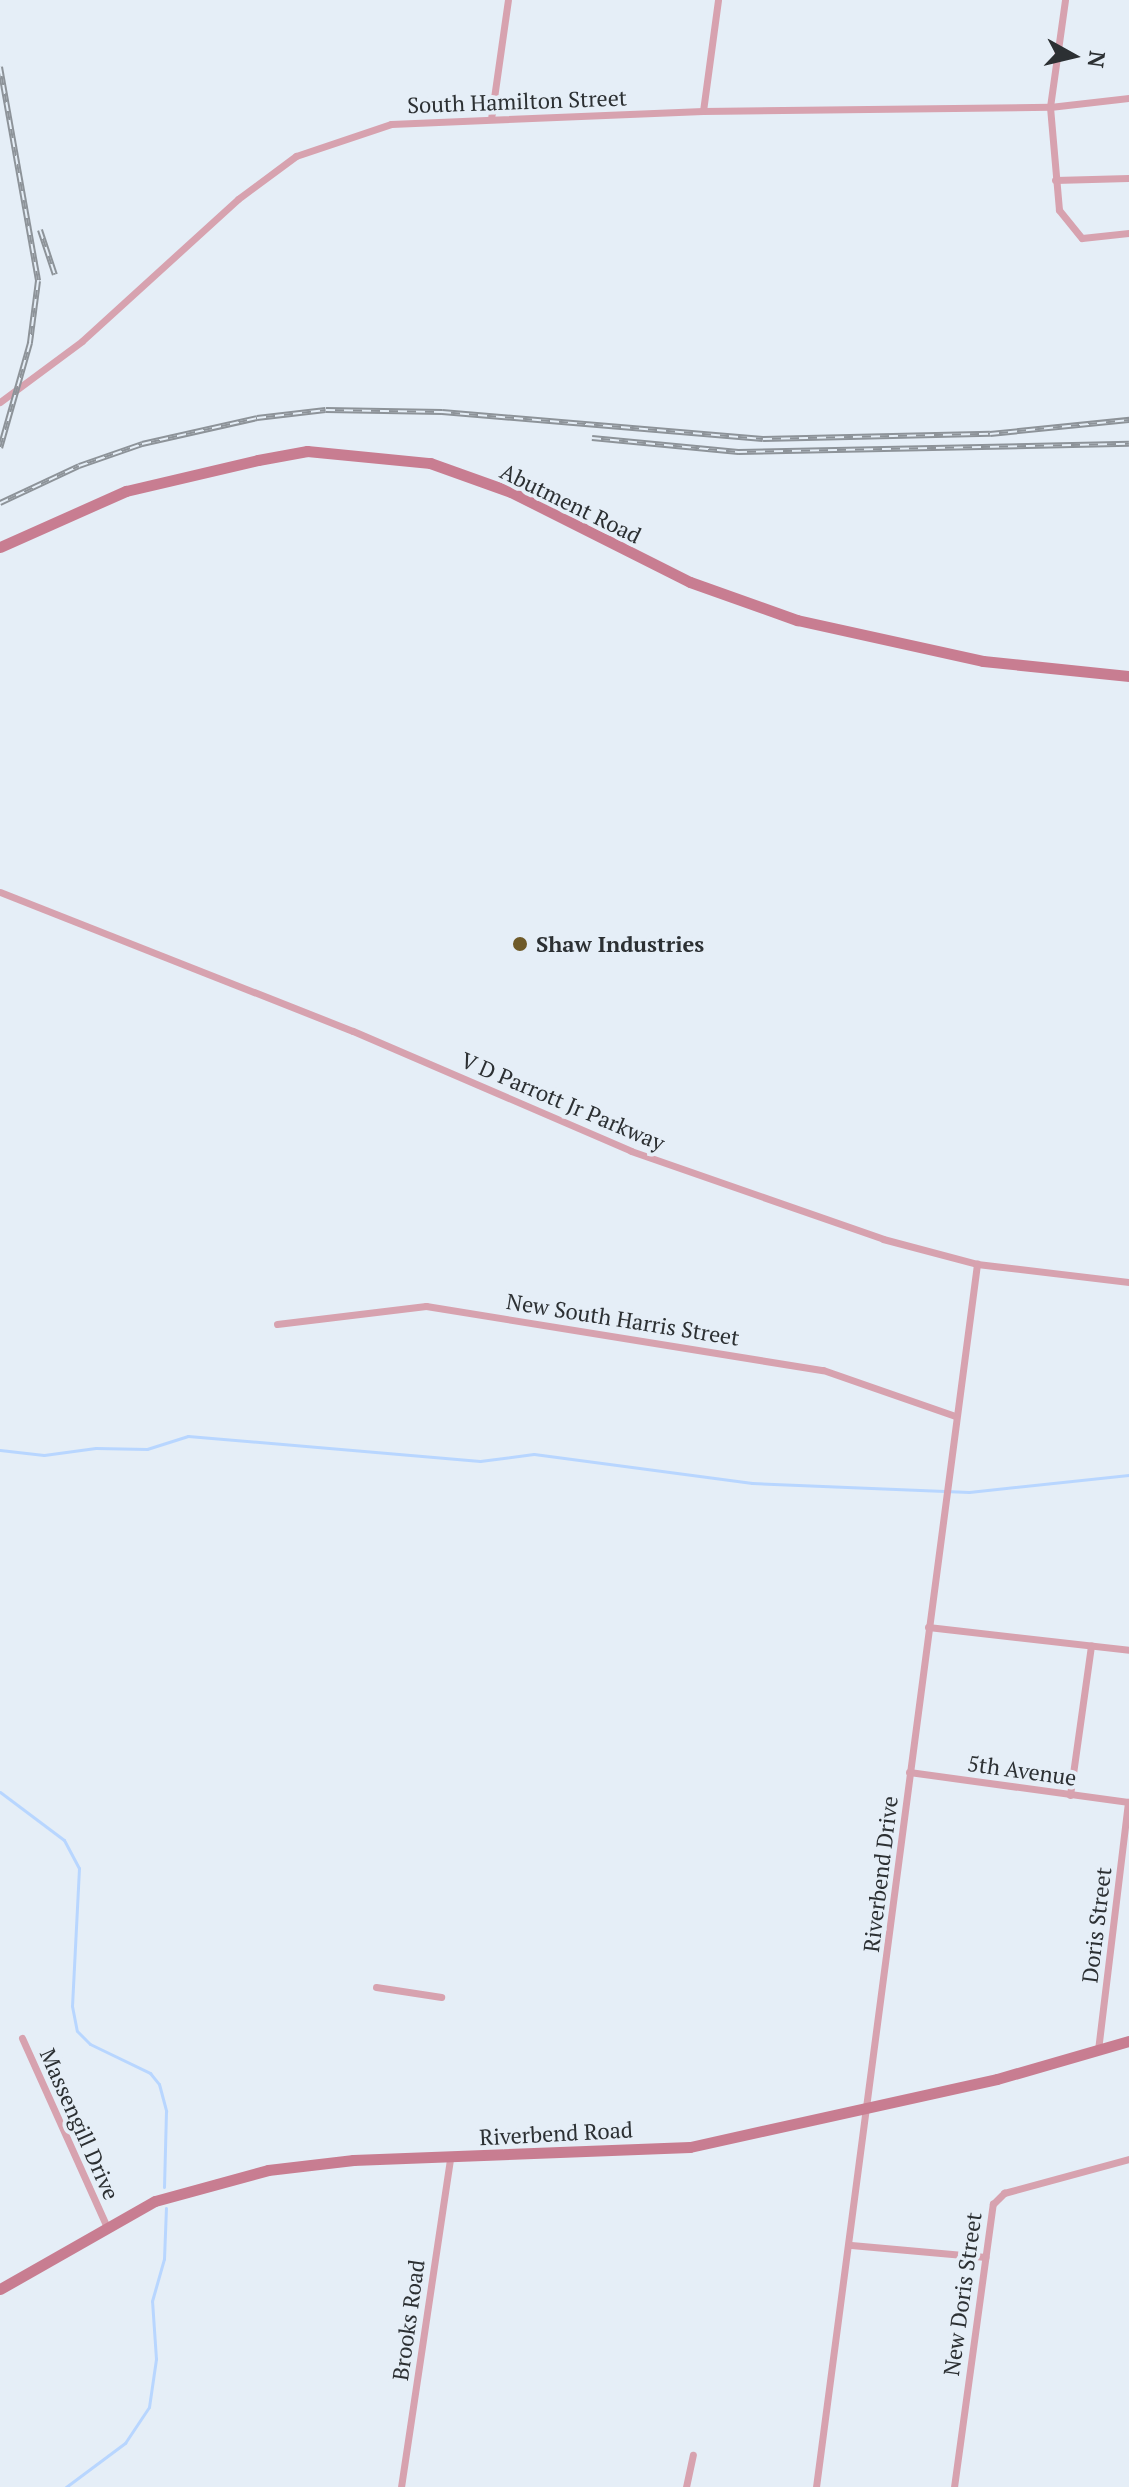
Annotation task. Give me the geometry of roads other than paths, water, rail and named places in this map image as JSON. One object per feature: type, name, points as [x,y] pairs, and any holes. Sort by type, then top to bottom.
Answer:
[{"type":"main road","name":"Abutment Road","points":[[0,547],[126,491],[307,451],[430,463],[511,492],[690,582],[797,620],[983,661],[1129,676]]},
{"type":"main road","name":"Riverbend Road","points":[[0,2289],[106,2225],[191,2188],[268,2170],[353,2160],[690,2147],[1098,2052],[1129,2041]]},
{"type":"street","points":[[491,119],[508,0]]},
{"type":"street","points":[[703,111],[718,0]]},
{"type":"street","points":[[1065,0],[1050,107],[1059,210],[1082,238],[1129,233]]},
{"type":"street","name":"South Hamilton Street","points":[[0,402],[82,341],[238,199],[296,156],[391,124],[703,111],[1050,107],[1129,98]]},
{"type":"street","points":[[1055,180],[1129,178]]},
{"type":"street","name":"V D Parrott Jr Parkway","points":[[0,892],[353,1031],[631,1151],[883,1239],[977,1264],[1129,1282]]},
{"type":"street","name":"Riverbend Drive","points":[[816,2487],[851,2245],[865,2107],[977,1264]]},
{"type":"street","name":"New South Harris Street","points":[[277,1324],[426,1306],[823,1370],[955,1416]]},
{"type":"street","points":[[928,1627],[1129,1650]]},
{"type":"street","points":[[1070,1795],[1091,1645]]},
{"type":"street","name":"5th Avenue","points":[[909,1772],[1128,1802]]},
{"type":"street","name":"Doris Street","points":[[1098,2052],[1128,1802]]},
{"type":"street","points":[[376,1987],[441,1997]]},
{"type":"street","name":"Massengill Drive","points":[[22,2038],[106,2225]]},
{"type":"street","name":"Brooks Road","points":[[401,2487],[450,2158]]},
{"type":"street","name":"New Doris Street","points":[[954,2487],[985,2257],[997,2197],[1129,2159]]},
{"type":"street","points":[[851,2245],[985,2257]]},
{"type":"street","points":[[686,2487],[693,2455]]},
{"type":"waterway","points":[[0,1450],[44,1455],[96,1448],[147,1449],[188,1436],[480,1461],[534,1454],[752,1483],[969,1492],[1129,1475]]},
{"type":"waterway","points":[[0,1792],[64,1840],[79,1868],[72,2006],[77,2031],[90,2044],[150,2073],[159,2084],[166,2111],[164,2187]]},
{"type":"waterway","points":[[66,2487],[125,2443],[149,2407],[156,2359],[152,2301],[164,2259],[166,2208]]},
{"type":"railway","points":[[0,67],[38,281],[30,343],[0,448]]},
{"type":"railway","points":[[40,230],[55,275]]},
{"type":"railway","points":[[0,503],[79,466],[142,444],[257,418],[326,410],[442,412],[763,439],[990,434],[1129,420]]},
{"type":"railway","points":[[592,438],[738,452],[1129,444]]},
{"type":"place","name":"Shaw Industries","points":[[520,944]]}]
